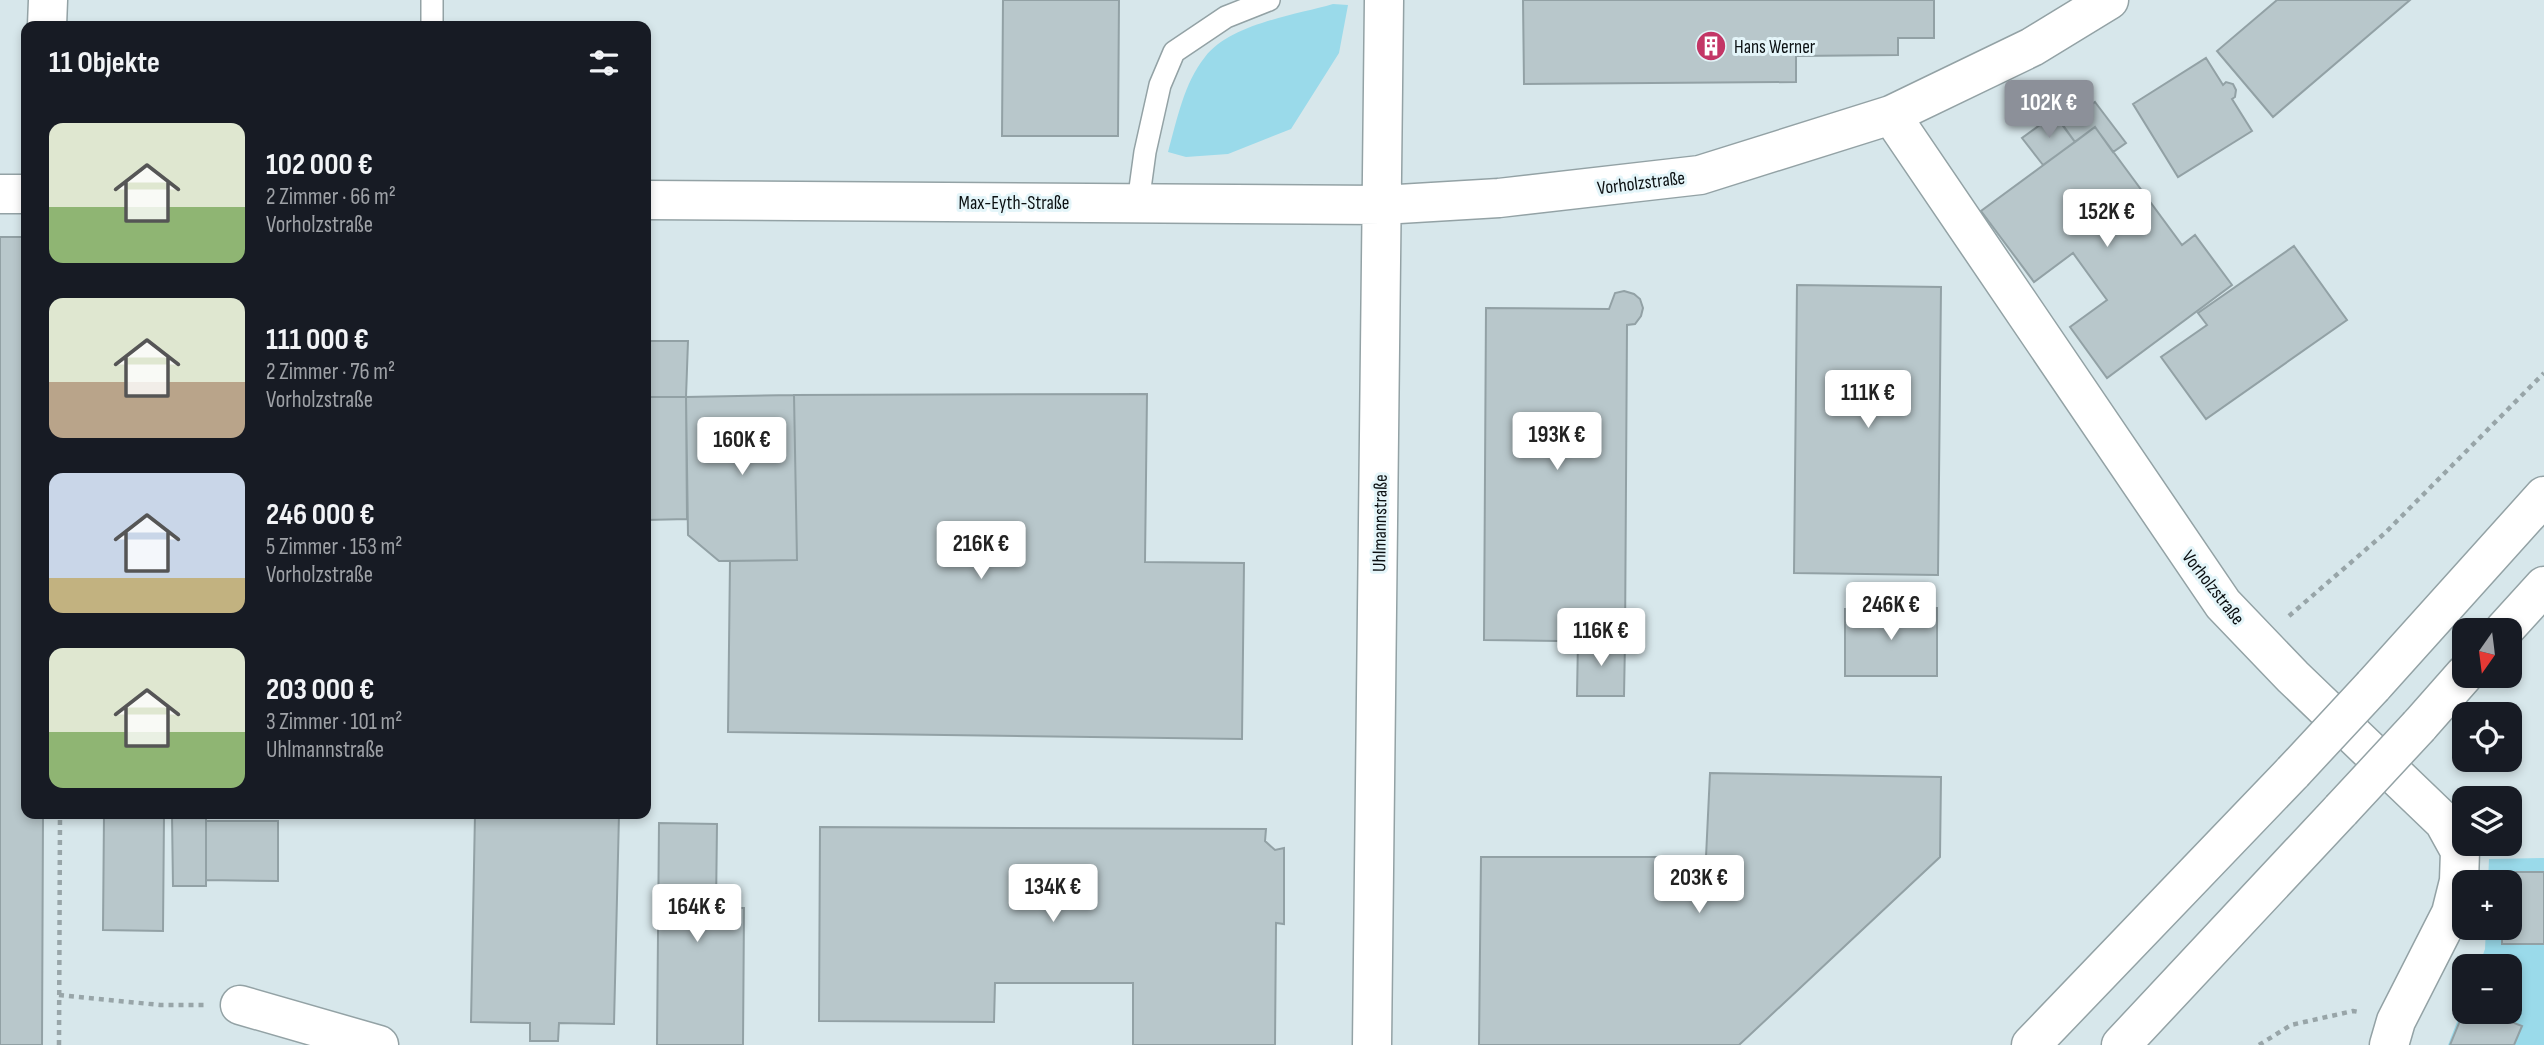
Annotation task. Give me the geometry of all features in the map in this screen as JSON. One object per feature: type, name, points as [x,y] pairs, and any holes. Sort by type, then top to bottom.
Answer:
[{"type":"main road","points":[[47,21],[48,0]]},
{"type":"main road","name":"Uhlmannstraße","points":[[1372,1045],[1384,0]]},
{"type":"main road","name":"Vorholzstraße","points":[[1382,205],[1499,198],[1700,175],[1891,115],[2032,47],[2109,0]]},
{"type":"main road","name":"Vorholzstraße","points":[[1891,115],[2223,604],[2444,822],[2460,851],[2459,881],[2451,913],[2393,1033]]},
{"type":"main road","points":[[0,194],[21,194]]},
{"type":"main road","name":"Max-Eyth-Straße","points":[[651,200],[1382,205]]},
{"type":"main road","points":[[2031,1045],[2374,686],[2544,496]]},
{"type":"main road","points":[[2515,618],[2544,586]]},
{"type":"main road","points":[[2120,1045],[2453,688]]},
{"type":"main road","points":[[240,1005],[379,1045]]},
{"type":"lane","points":[[432,0],[432,21]]},
{"type":"lane","points":[[1138,203],[1160,85],[1174,52],[1226,17],[1269,0]]},
{"type":"path","points":[[2260,642],[2385,533],[2544,373]]},
{"type":"path","points":[[59,1045],[61,819]]},
{"type":"path","points":[[59,996],[160,1005],[240,1005]]},
{"type":"path","points":[[2259,1045],[2291,1025],[2353,1010],[2393,1033]]},
{"type":"shaded area","points":[[1333,4],[1348,5],[1339,53],[1291,129],[1228,154],[1186,157],[1168,152],[1182,102],[1192,78],[1205,57],[1216,46],[1230,36],[1264,22]]},
{"type":"shaded area","points":[[2544,858],[2544,1045],[2448,1045],[2456,1024],[2522,1024],[2522,954],[2483,954],[2485,940],[2522,940],[2522,870],[2489,870],[2489,859]]},
{"type":"building","points":[[1003,0],[1119,0],[1118,136],[1002,136]]},
{"type":"building","name":"Hans Werner","points":[[1523,0],[1934,0],[1934,38],[1898,38],[1898,55],[1796,56],[1796,82],[1524,84]]},
{"type":"building","points":[[2277,0],[2410,0],[2273,117],[2217,51]]},
{"type":"building","points":[[2206,58],[2223,85],[2226,82],[2233,84],[2236,90],[2232,99],[2252,131],[2178,177],[2133,104]]},
{"type":"building","points":[[2095,102],[2126,143],[2113,152],[2095,127],[2075,142],[2063,126]]},
{"type":"building","points":[[2055,114],[2075,142],[2043,165],[2022,138]]},
{"type":"building","points":[[2095,127],[2182,245],[2195,235],[2232,285],[2107,378],[2070,327],[2107,300],[2073,253],[2034,282],[1981,211]]},
{"type":"building","points":[[0,237],[21,237],[21,819],[43,819],[42,1045],[0,1045]]},
{"type":"building","points":[[2294,246],[2347,320],[2206,419],[2161,357],[2207,325],[2198,313]]},
{"type":"building","points":[[1797,285],[1941,287],[1938,575],[1794,573]]},
{"type":"building","points":[[1624,291],[1640,299],[1643,308],[1635,324],[1627,325],[1625,642],[1484,640],[1486,308],[1609,309],[1615,293]]},
{"type":"building","points":[[651,341],[688,341],[686,397],[651,397]]},
{"type":"building","points":[[1147,394],[1145,562],[1244,563],[1242,739],[728,732],[730,561],[797,560],[794,395]]},
{"type":"building","points":[[794,395],[797,560],[719,561],[688,535],[686,397]]},
{"type":"building","points":[[651,397],[686,397],[687,519],[651,520]]},
{"type":"building","points":[[1937,608],[1937,676],[1845,676],[1845,609]]},
{"type":"building","points":[[1578,640],[1625,642],[1624,696],[1577,696]]},
{"type":"building","points":[[1710,773],[1941,777],[1940,857],[1739,1045],[1479,1045],[1481,857],[1706,857]]},
{"type":"building","points":[[104,819],[164,819],[163,931],[103,930]]},
{"type":"building","points":[[172,819],[206,819],[206,886],[173,886]]},
{"type":"building","points":[[475,819],[619,819],[614,1024],[559,1023],[558,1041],[530,1041],[530,1023],[471,1022]]},
{"type":"building","points":[[206,821],[278,821],[278,881],[206,880]]},
{"type":"building","points":[[659,823],[717,824],[716,908],[744,908],[743,1045],[657,1045]]},
{"type":"building","points":[[820,827],[1266,829],[1265,841],[1275,850],[1284,848],[1284,924],[1276,923],[1275,1045],[1133,1045],[1133,983],[995,983],[994,1022],[819,1021]]},
{"type":"building","points":[[2522,872],[2544,872],[2544,944],[2502,944],[2502,940],[2522,940]]},
{"type":"building","points":[[2459,1024],[2522,1026],[2514,1045],[2450,1045]]},
{"type":"place","name":"Hans Werner","points":[[1711,46]]}]
